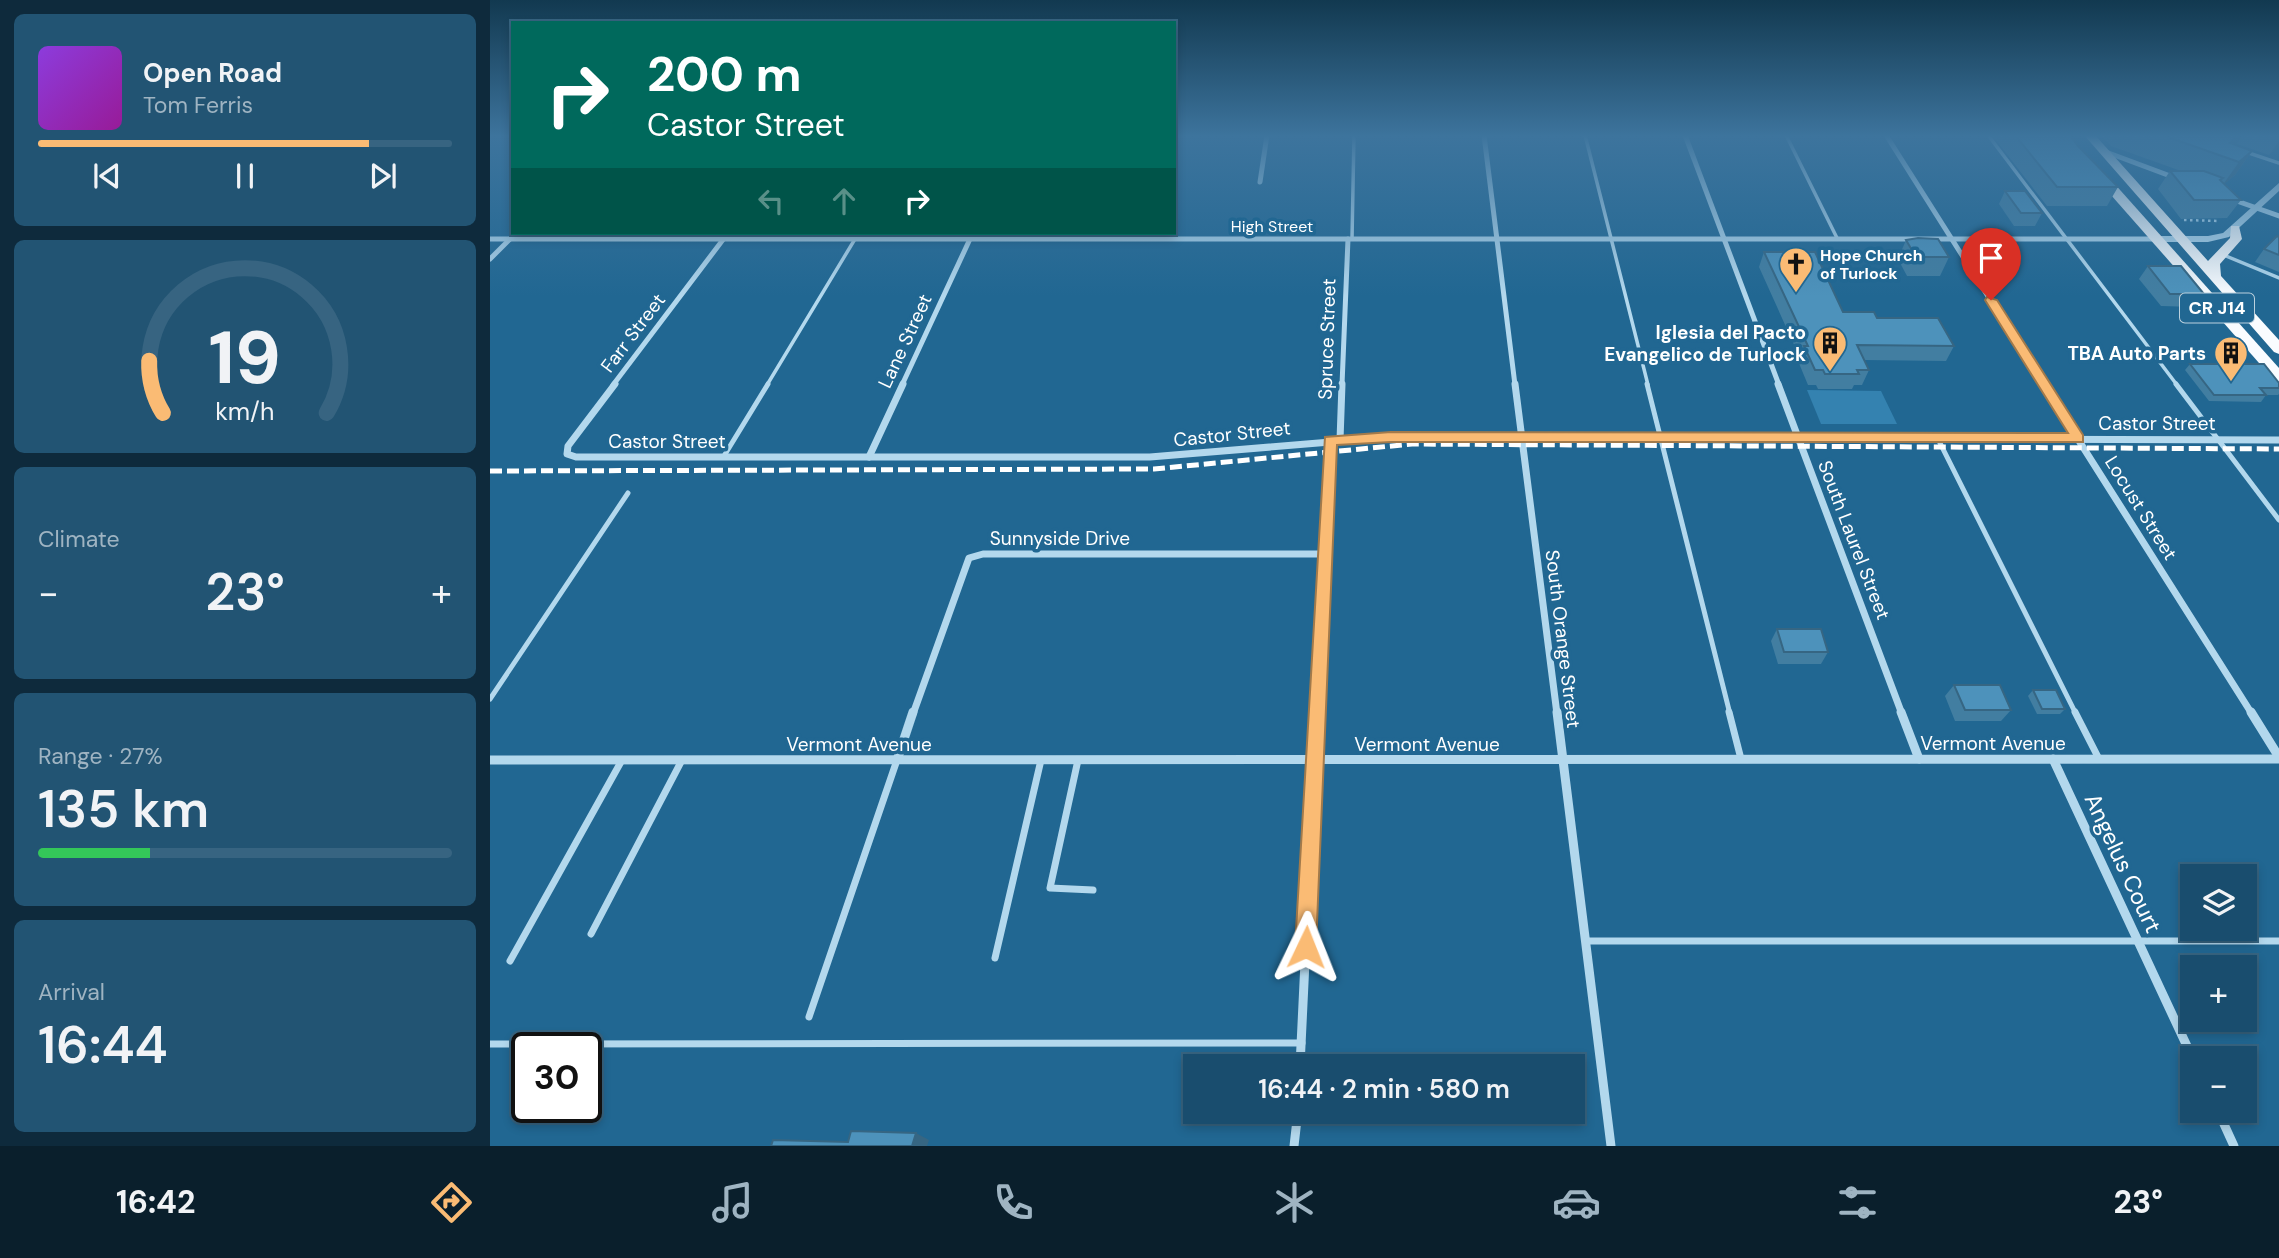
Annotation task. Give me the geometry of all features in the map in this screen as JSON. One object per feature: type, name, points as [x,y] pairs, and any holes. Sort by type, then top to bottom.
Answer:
[{"type":"main road","name":"CR J14","points":[[2111,188],[2279,377]]},
{"type":"main road","name":"CR J14","points":[[2136,188],[2278,348]]},
{"type":"main road","points":[[2215,277],[2213,263],[2236,239],[2235,229]]},
{"type":"street","name":"South Orange Street","points":[[1490,188],[1611,1146]]},
{"type":"street","name":"South Laurel Street","points":[[1705,188],[1919,759]]},
{"type":"street","name":"Locust Street","points":[[1920,188],[2279,758]]},
{"type":"street","points":[[2181,239],[2219,237],[2235,229],[2277,191]]},
{"type":"street","points":[[2225,196],[2279,216]]},
{"type":"street","points":[[490,259],[514,235]]},
{"type":"street","name":"Farr Street","points":[[567,454],[568,446],[726,235]]},
{"type":"street","name":"High Street","points":[[490,239],[2181,239]]},
{"type":"street","name":"Lane Street","points":[[869,457],[970,239]]},
{"type":"street","name":"Spruce Street","points":[[1340,440],[1350,239]]},
{"type":"street","name":"Castor Street","points":[[567,454],[576,457],[1150,457],[1330,440],[1521,438],[2279,440]]},
{"type":"street","points":[[1301,1054],[1330,440]]},
{"type":"street","name":"Sunnyside Drive","points":[[897,760],[962,568],[969,558],[983,554],[1324,554]]},
{"type":"street","name":"Vermont Avenue","points":[[490,760],[2279,758]]},
{"type":"street","name":"Angelus Court","points":[[2053,759],[2187,1046]]},
{"type":"street","points":[[2223,1123],[2234,1146]]},
{"type":"street","points":[[1294,1146],[1297,1124]]},
{"type":"lane","points":[[1350,239],[1352,188]]},
{"type":"lane","points":[[1597,188],[1741,759]]},
{"type":"lane","points":[[1812,188],[1837,238]]},
{"type":"lane","points":[[2028,188],[2279,520]]},
{"type":"lane","points":[[724,456],[855,239]]},
{"type":"lane","points":[[2221,254],[2279,278]]},
{"type":"lane","points":[[1938,439],[2099,759]]},
{"type":"lane","points":[[490,699],[628,493]]},
{"type":"lane","points":[[2271,509],[2279,509]]},
{"type":"lane","points":[[510,961],[622,760]]},
{"type":"lane","points":[[591,934],[682,760]]},
{"type":"lane","points":[[808,1017],[897,760]]},
{"type":"lane","points":[[995,958],[1041,760]]},
{"type":"lane","points":[[1079,760],[1049,888],[1093,890]]},
{"type":"lane","points":[[1586,941],[2279,941]]},
{"type":"lane","points":[[490,1044],[1302,1043]]},
{"type":"path","points":[[2178,220],[2219,221]]},
{"type":"shaded area","points":[[1807,390],[1881,391],[1897,424],[1821,424]]},
{"type":"building","points":[[2184,188],[2229,188],[2241,200],[2194,200]]},
{"type":"building","points":[[2005,191],[2025,191],[2042,213],[2021,213]]},
{"type":"building","points":[[2279,237],[2279,255],[2264,249]]},
{"type":"building","points":[[1938,239],[1949,257],[1916,257],[1906,240]]},
{"type":"building","points":[[1764,252],[1815,252],[1843,312],[1874,312],[1877,318],[1938,318],[1954,346],[1857,345],[1869,370],[1857,370],[1859,374],[1825,374],[1823,370],[1815,370],[1804,346],[1808,346]]},
{"type":"building","points":[[2148,266],[2181,266],[2204,294],[2170,294]]},
{"type":"building","name":"TBA Auto Parts","points":[[2190,364],[2264,364],[2279,383],[2279,388],[2260,388],[2266,395],[2214,395]]},
{"type":"building","points":[[1777,629],[1821,629],[1828,652],[1784,652]]},
{"type":"building","points":[[1954,685],[2000,685],[2011,710],[1965,710]]},
{"type":"building","points":[[2033,690],[2056,690],[2065,709],[2042,709]]},
{"type":"building","points":[[851,1131],[916,1133],[912,1146],[771,1146],[773,1140],[848,1142]]},
{"type":"railway","points":[[490,471],[1154,469],[1412,444],[2279,449]]},
{"type":"place","name":"Hope Church of Turlock","points":[[1796,294]]},
{"type":"place","name":"Iglesia del Pacto Evangelico de Turlock","points":[[1830,373]]},
{"type":"place","name":"TBA Auto Parts","points":[[2231,383]]},
{"type":"route","points":[[1306,947],[1330,440],[1391,437],[2078,438],[1991,300]]}]
